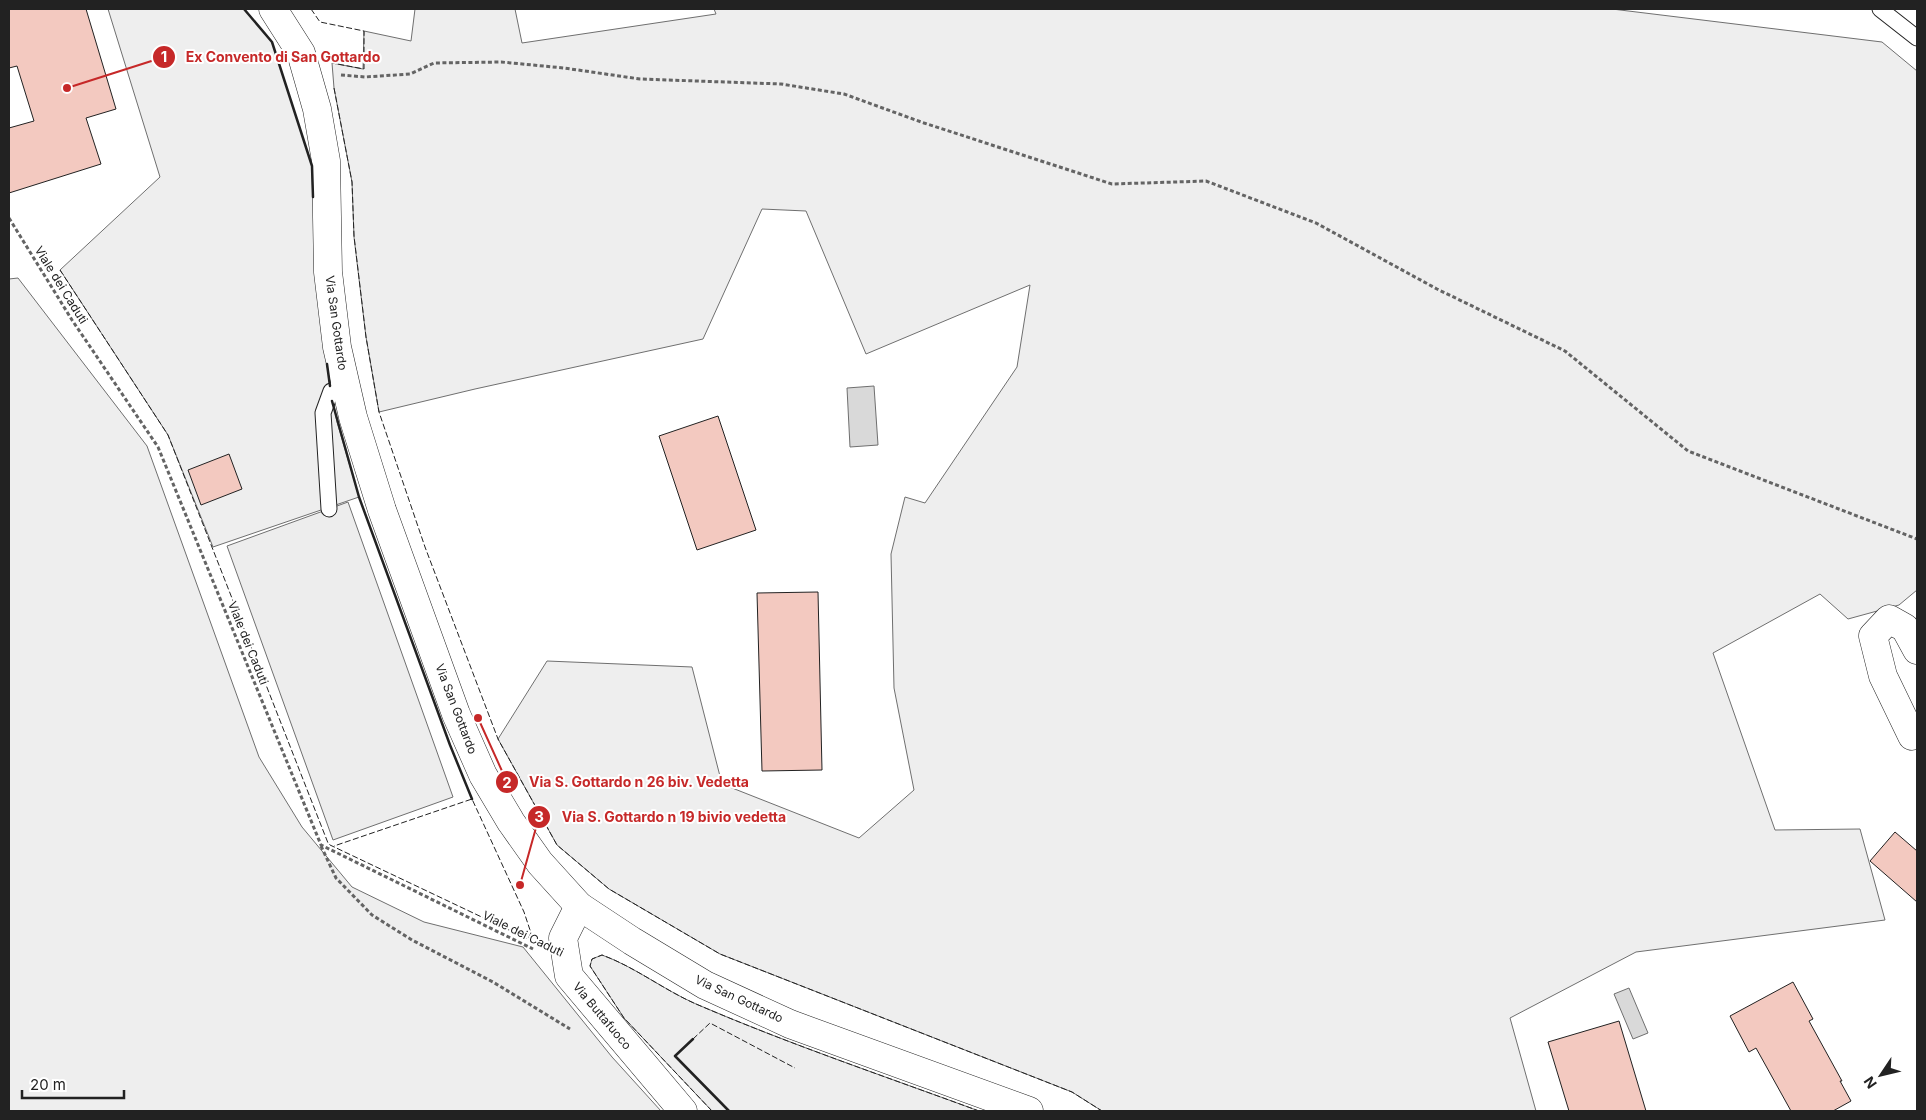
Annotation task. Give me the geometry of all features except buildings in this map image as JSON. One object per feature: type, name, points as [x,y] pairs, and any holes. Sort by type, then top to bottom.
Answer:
[{"type":"street","name":"Via San Gottardo","points":[[273,9],[301,53],[316,109],[326,161],[328,272],[338,347],[352,417],[382,510],[456,714],[483,775],[540,863],[579,906],[705,985],[790,1024],[1029,1111]]},
{"type":"street","points":[[1912,736],[1883,676],[1873,636],[1889,619],[1905,628],[1917,650]]},
{"type":"street","name":"Via Buttafuoco","points":[[579,906],[563,938],[569,976],[683,1111]]},
{"type":"lane","points":[[1880,9],[1917,38]]},
{"type":"lane","points":[[329,509],[323,413],[331,391],[346,386]]},
{"type":"path","points":[[365,77],[410,74],[434,63],[502,62],[564,68],[640,79],[780,84],[844,94],[924,124],[1112,184],[1206,181],[1316,223],[1437,289],[1565,351],[1688,451],[1917,539]]},
{"type":"path","name":"Viale dei Caduti","points":[[9,218],[72,320],[158,447],[321,845],[567,965]]},
{"type":"path","points":[[321,845],[336,878],[372,915],[412,940],[493,982],[573,1031]]},
{"type":"shaded area","points":[[108,9],[244,9],[272,42],[312,166],[316,276],[331,391],[337,422],[359,497],[213,547],[168,435],[60,270],[160,177]]},
{"type":"shaded area","points":[[415,9],[515,9],[522,43],[716,14],[714,9],[1612,9],[1882,42],[1917,71],[1917,590],[1899,605],[1848,619],[1820,594],[1713,653],[1775,830],[1860,829],[1885,920],[1636,952],[1510,1018],[1536,1111],[1102,1111],[1072,1092],[720,954],[609,889],[557,845],[498,739],[547,661],[692,667],[722,784],[859,838],[914,790],[894,688],[891,554],[905,497],[925,503],[1017,367],[1030,285],[866,354],[806,211],[762,209],[703,339],[379,412],[366,337],[354,237],[352,182],[334,88],[332,63],[363,69],[364,31],[411,41]]},
{"type":"shaded area","points":[[18,278],[147,446],[259,757],[302,827],[352,887],[424,922],[523,947],[612,1057],[661,1111],[9,1111],[9,279]]},
{"type":"shaded area","points":[[874,386],[878,445],[850,447],[847,388]]},
{"type":"shaded area","points":[[348,502],[453,797],[333,840],[227,546]]},
{"type":"shaded area","points":[[602,955],[696,1004],[731,1019],[979,1111],[712,1111],[624,1018],[590,966],[592,959]]},
{"type":"shaded area","points":[[1629,988],[1648,1033],[1633,1039],[1614,994]]},
{"type":"fence","points":[[311,9],[320,22],[364,31],[364,69],[332,63]]},
{"type":"fence","points":[[334,88],[352,182],[354,236],[366,337],[379,412],[425,547],[498,739],[557,845],[609,889],[720,954],[1072,1092],[1102,1111]]},
{"type":"fence","points":[[60,270],[168,435],[328,843],[330,845],[528,939],[531,933],[524,912],[472,799],[334,846]]},
{"type":"fence","points":[[712,1111],[624,1018],[590,966],[592,959],[602,955],[696,1004],[731,1019],[979,1111]]},
{"type":"fence","points":[[693,1039],[710,1023],[795,1068]]},
{"type":"wall","points":[[244,9],[272,42],[312,166],[313,197]]},
{"type":"wall","points":[[327,364],[330,386]]},
{"type":"wall","points":[[332,401],[359,497],[450,745],[472,799]]},
{"type":"wall","points":[[693,1039],[675,1056],[729,1111]]},
{"type":"place","name":"Ex Convento di San Gottardo","points":[[67,88]]},
{"type":"place","name":"Via S. Gottardo n 26 biv. Vedetta","points":[[478,718]]},
{"type":"place","name":"Via S. Gottardo n 19 bivio vedetta","points":[[520,885]]}]
